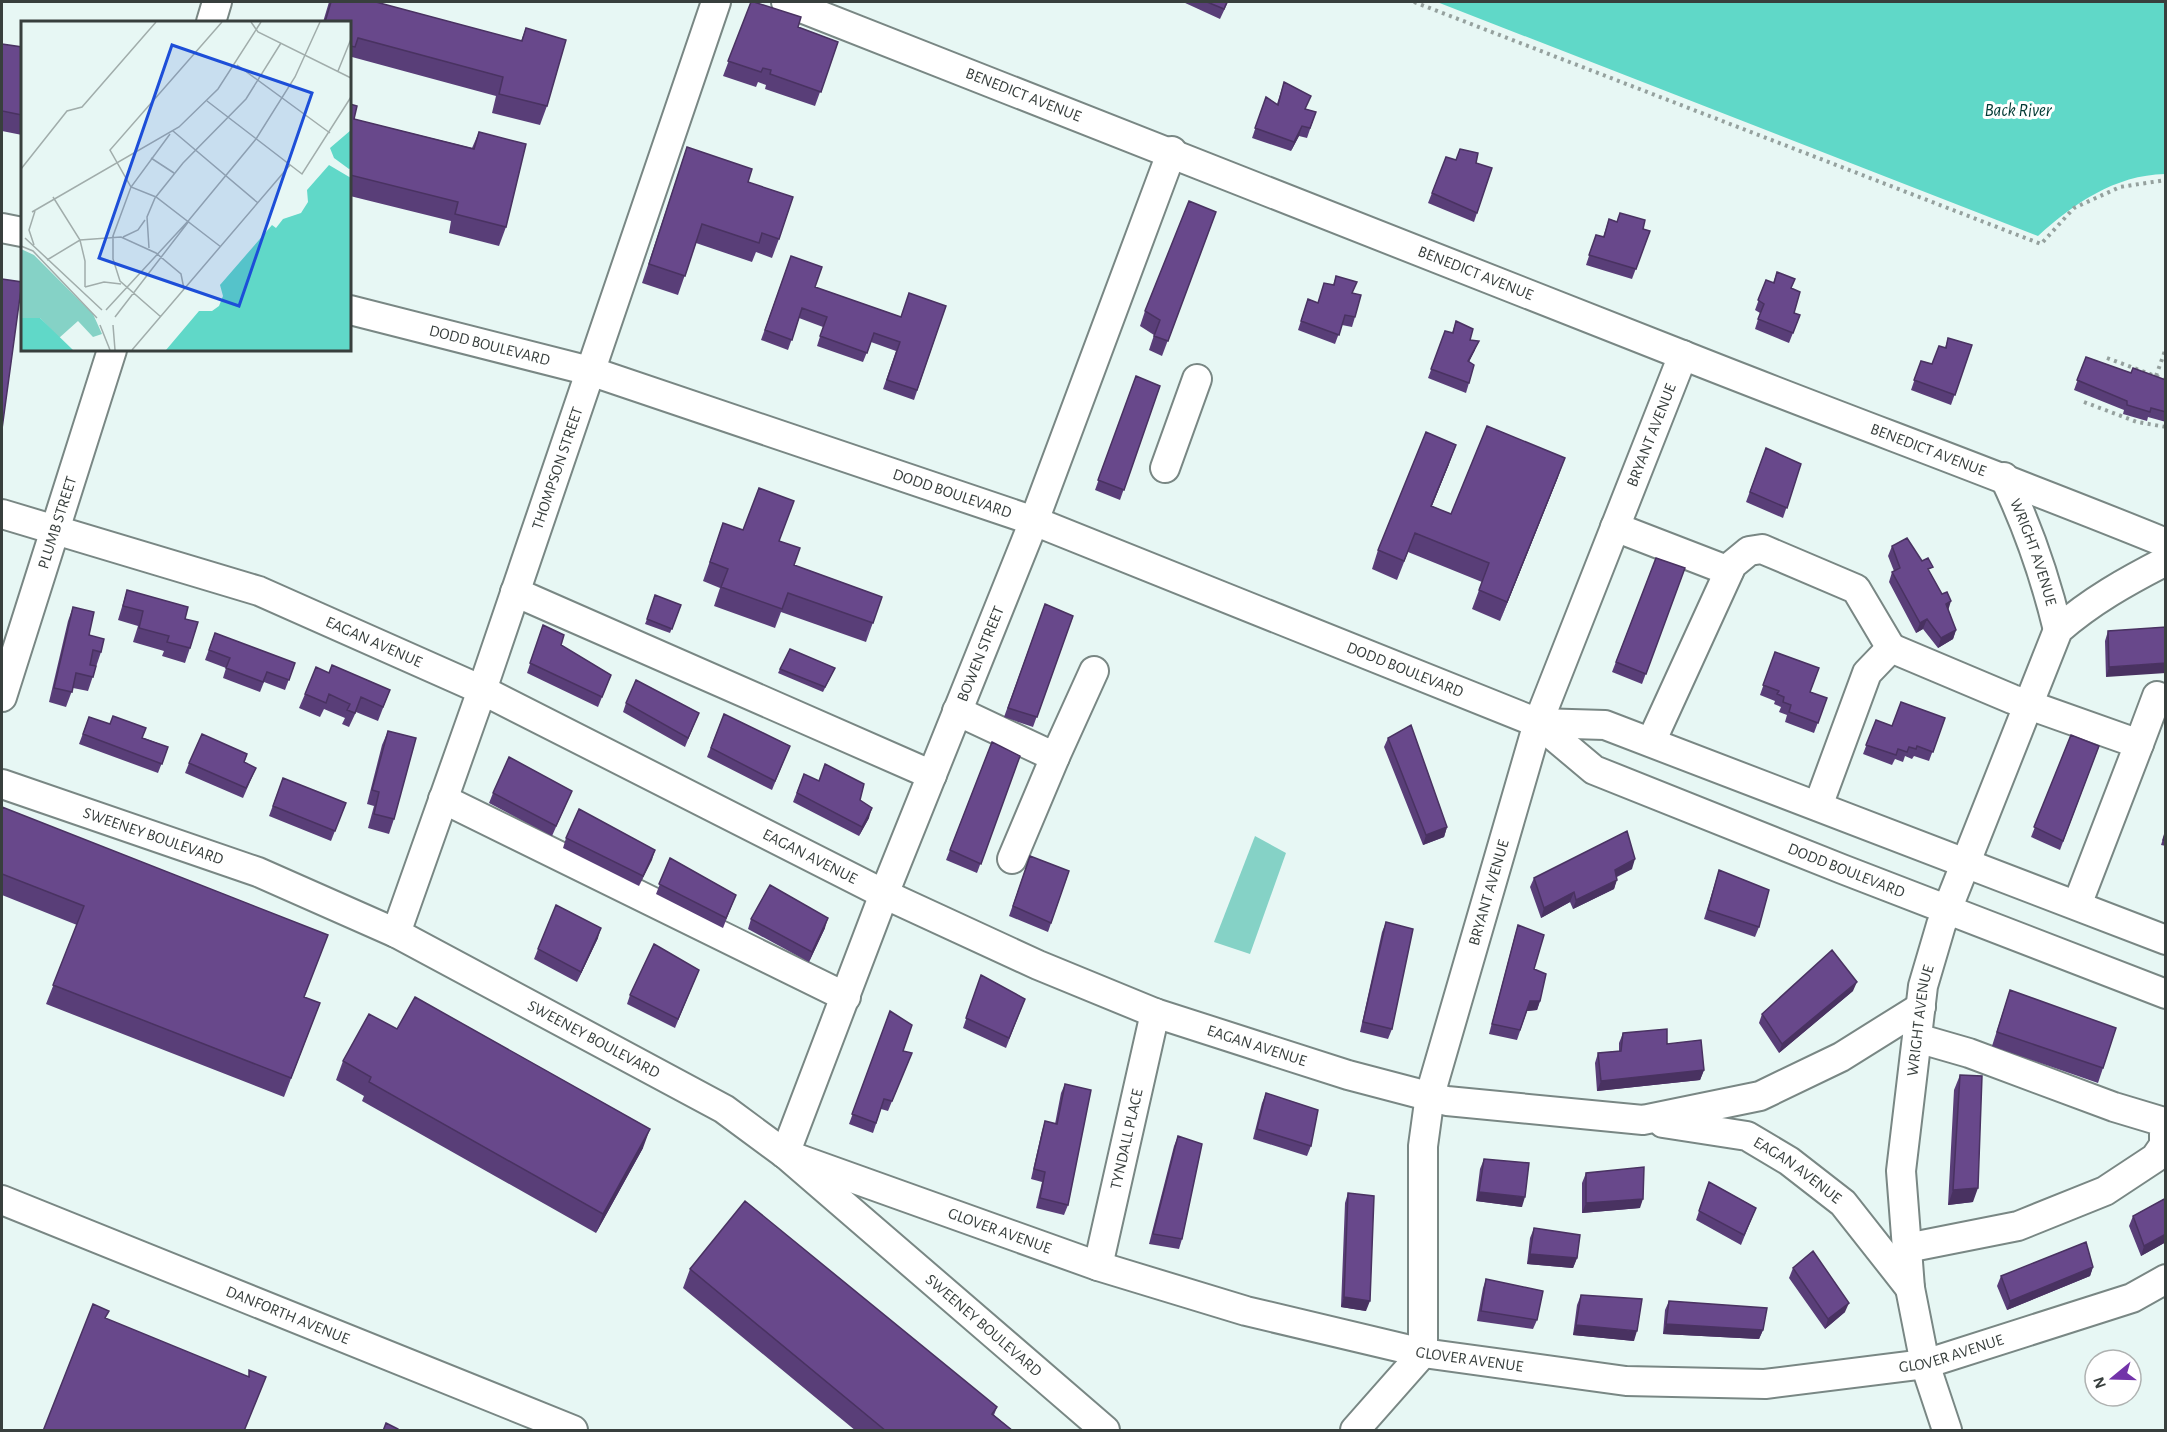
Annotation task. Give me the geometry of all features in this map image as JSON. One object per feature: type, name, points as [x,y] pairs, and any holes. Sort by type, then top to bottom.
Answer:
[{"type":"street","points":[[210,21],[217,2]]},
{"type":"street","name":"THOMPSON STREET","points":[[396,933],[482,690],[716,2]]},
{"type":"street","name":"BENEDICT AVENUE","points":[[786,2],[1172,151],[1683,355],[2004,477],[2166,543]]},
{"type":"street","name":"BOWEN STREET","points":[[785,1154],[884,894],[1034,521],[1172,151]]},
{"type":"street","points":[[2,228],[21,232]]},
{"type":"street","name":"DODD BOULEVARD","points":[[351,310],[590,371],[1034,521],[1538,723],[1594,770],[2166,994]]},
{"type":"street","name":"PLUMB STREET","points":[[2,697],[112,351]]},
{"type":"street","name":"BRYANT AVENUE","points":[[1423,1353],[1423,1146],[1430,1095],[1538,723],[1683,355]]},
{"type":"street","points":[[1165,468],[1197,379]]},
{"type":"street","name":"WRIGHT AVENUE","points":[[2004,477],[2022,516],[2046,582],[2058,630]]},
{"type":"street","name":"EAGAN AVENUE","points":[[2,514],[259,591],[482,690],[884,894],[1038,965],[1155,1013],[1348,1076],[1447,1101],[1643,1120],[1747,1136],[1789,1161],[1843,1203],[1910,1288]]},
{"type":"street","points":[[1615,527],[1729,571]]},
{"type":"street","points":[[1651,742],[1729,571],[1739,558],[1749,551],[1762,549],[1856,589],[1891,648],[2029,705],[2139,744]]},
{"type":"street","name":"WRIGHT AVENUE","points":[[1947,1431],[1925,1364],[1910,1288],[1901,1171],[1923,986],[1948,910],[2058,630],[2083,608],[2166,561]]},
{"type":"street","points":[[515,592],[932,775]]},
{"type":"street","points":[[1818,806],[1868,673],[1891,648]]},
{"type":"street","points":[[1012,859],[1094,671]]},
{"type":"street","points":[[2077,905],[2157,696],[2166,700]]},
{"type":"street","points":[[957,711],[1055,757]]},
{"type":"street","name":"DODD BOULEVARD","points":[[1538,723],[1605,725],[2166,940]]},
{"type":"street","name":"SWEENEY BOULEVARD","points":[[2,784],[258,872],[396,933],[724,1109],[785,1154],[1105,1431]]},
{"type":"street","points":[[443,799],[846,998]]},
{"type":"street","name":"EAGAN AVENUE","points":[[1643,1120],[1760,1096],[1841,1057],[1921,1007]]},
{"type":"street","name":"TYNDALL PLACE","points":[[1098,1266],[1155,1013]]},
{"type":"street","points":[[1907,1248],[2018,1226],[2105,1191],[2155,1158],[2164,1145],[2164,1122],[2114,1107],[1969,1053],[1917,1038]]},
{"type":"street","name":"GLOVER AVENUE","points":[[785,1154],[1098,1266],[1246,1311],[1423,1353],[1626,1381],[1765,1384],[1925,1364],[2132,1298],[2166,1279]]},
{"type":"street","name":"DANFORTH AVENUE","points":[[2,1200],[573,1431]]},
{"type":"street","points":[[1355,1431],[1423,1353]]},
{"type":"path","points":[[1414,2],[2041,244],[2074,208],[2120,187],[2166,180]]},
{"type":"path","points":[[2155,376],[2166,348]]},
{"type":"path","points":[[2107,358],[2166,380]]},
{"type":"path","points":[[2084,402],[2137,422],[2166,427]]},
{"type":"shaded area","points":[[1255,836],[1286,853],[1250,954],[1214,942]]},
{"type":"water","name":"Back River","points":[[1437,2],[2165,2],[2165,174],[2129,180],[2096,193],[2066,213],[2038,236]]},
{"type":"building","points":[[331,2],[376,2],[522,41],[526,28],[566,40],[547,106],[499,94],[503,77],[358,38],[355,47],[351,46],[351,21],[325,21]]},
{"type":"building","points":[[751,2],[801,17],[798,27],[838,42],[821,92],[770,74],[771,70],[763,68],[761,72],[728,61]]},
{"type":"building","points":[[1207,2],[1227,2],[1224,9]]},
{"type":"building","points":[[2,44],[21,47],[21,115],[2,111]]},
{"type":"building","points":[[1284,82],[1311,96],[1305,109],[1316,112],[1310,128],[1302,126],[1294,142],[1255,128],[1266,97],[1278,105]]},
{"type":"building","points":[[351,104],[357,106],[354,119],[474,149],[479,132],[526,144],[506,227],[455,214],[458,202],[351,175]]},
{"type":"building","points":[[687,147],[752,169],[748,182],[793,197],[779,239],[762,233],[759,243],[702,224],[685,276],[649,264]]},
{"type":"building","points":[[1460,149],[1478,153],[1476,163],[1492,168],[1477,213],[1432,193],[1446,157],[1456,160]]},
{"type":"building","points":[[1189,201],[1216,212],[1168,341],[1154,336],[1160,320],[1145,311]]},
{"type":"building","points":[[1620,213],[1645,220],[1643,229],[1650,231],[1636,269],[1589,255],[1596,235],[1604,237],[1609,219],[1617,222]]},
{"type":"building","points":[[791,256],[822,267],[815,287],[901,317],[909,293],[946,306],[917,390],[887,380],[900,342],[874,333],[867,353],[820,336],[827,317],[802,308],[792,340],[765,330]]},
{"type":"building","points":[[1777,272],[1795,279],[1791,288],[1800,292],[1794,313],[1800,315],[1793,333],[1758,319],[1764,304],[1758,300],[1766,280],[1774,283]]},
{"type":"building","points":[[1336,276],[1357,282],[1352,293],[1361,295],[1355,317],[1345,315],[1339,335],[1301,321],[1308,299],[1318,303],[1324,283],[1334,285]]},
{"type":"building","points":[[2,279],[21,282],[21,289],[2,429]]},
{"type":"building","points":[[1456,321],[1473,329],[1470,340],[1479,341],[1468,361],[1474,365],[1469,383],[1431,369],[1445,331],[1453,333]]},
{"type":"building","points":[[1948,338],[1972,345],[1955,395],[1914,380],[1921,361],[1932,364],[1939,346],[1946,348]]},
{"type":"building","points":[[2086,357],[2131,373],[2133,368],[2166,380],[2166,412],[2151,408],[2150,412],[2127,405],[2127,401],[2077,380]]},
{"type":"building","points":[[1136,376],[1160,386],[1124,490],[1098,480]]},
{"type":"building","points":[[1487,426],[1565,458],[1507,602],[1479,590],[1489,563],[1415,533],[1404,561],[1378,550],[1426,432],[1456,445],[1431,506],[1451,514]]},
{"type":"building","points":[[1766,448],[1801,464],[1787,508],[1750,492]]},
{"type":"building","points":[[759,488],[794,501],[779,541],[800,548],[794,565],[882,597],[873,623],[788,593],[782,609],[721,587],[728,569],[710,562],[723,523],[743,530]]},
{"type":"building","points":[[1907,538],[1922,561],[1928,558],[1933,567],[1928,569],[1942,594],[1947,592],[1951,601],[1946,604],[1956,630],[1941,638],[1927,619],[1920,623],[1892,572],[1900,568],[1892,546]]},
{"type":"building","points":[[1656,558],[1685,568],[1646,674],[1616,662]]},
{"type":"building","points":[[127,590],[188,607],[185,619],[198,622],[190,648],[167,642],[169,636],[139,628],[143,611],[123,606]]},
{"type":"building","points":[[655,595],[681,605],[672,629],[647,619]]},
{"type":"building","points":[[1045,604],[1073,616],[1037,717],[1008,708]]},
{"type":"building","points":[[73,607],[94,612],[89,635],[104,639],[101,652],[93,650],[90,665],[96,666],[93,677],[76,673],[72,692],[54,688]]},
{"type":"building","points":[[543,625],[564,635],[561,645],[611,675],[602,697],[530,663]]},
{"type":"building","points":[[2166,627],[2166,663],[2109,667],[2108,631]]},
{"type":"building","points":[[215,633],[295,663],[289,680],[267,672],[263,682],[226,668],[230,658],[209,650]]},
{"type":"building","points":[[790,649],[835,668],[825,687],[780,669]]},
{"type":"building","points":[[1775,652],[1819,668],[1810,692],[1827,698],[1818,723],[1789,712],[1791,705],[1783,702],[1784,697],[1777,694],[1779,691],[1763,685]]},
{"type":"building","points":[[332,665],[390,690],[383,707],[361,697],[355,713],[347,710],[350,704],[329,694],[326,703],[305,694],[316,667],[329,673]]},
{"type":"building","points":[[636,680],[699,713],[688,738],[626,703]]},
{"type":"building","points":[[1901,702],[1945,718],[1933,752],[1917,746],[1916,749],[1909,747],[1907,752],[1898,749],[1896,755],[1866,745],[1876,720],[1892,726]]},
{"type":"building","points":[[724,714],[790,746],[775,781],[711,748]]},
{"type":"building","points":[[113,716],[146,728],[142,738],[168,747],[162,764],[83,734],[89,717],[110,724]]},
{"type":"building","points":[[1411,725],[1447,827],[1426,835],[1388,738]]},
{"type":"building","points":[[388,731],[416,738],[394,819],[374,814],[379,792],[372,790]]},
{"type":"building","points":[[202,734],[247,754],[244,762],[256,768],[246,788],[189,763]]},
{"type":"building","points":[[2071,735],[2099,746],[2063,841],[2034,827]]},
{"type":"building","points":[[992,742],[1020,756],[981,864],[950,850]]},
{"type":"building","points":[[509,757],[572,791],[556,826],[493,793]]},
{"type":"building","points":[[825,764],[864,784],[860,800],[872,808],[862,827],[797,793],[804,774],[819,781]]},
{"type":"building","points":[[283,778],[346,803],[335,831],[273,806]]},
{"type":"building","points":[[2,807],[328,935],[304,997],[320,1003],[291,1078],[53,985],[84,906],[2,874]]},
{"type":"building","points":[[579,809],[655,850],[643,876],[566,838]]},
{"type":"building","points":[[1627,831],[1635,859],[1615,870],[1617,880],[1576,900],[1574,892],[1544,908],[1534,878]]},
{"type":"building","points":[[1030,856],[1069,871],[1051,923],[1013,906]]},
{"type":"building","points":[[670,858],[736,895],[726,918],[659,884]]},
{"type":"building","points":[[1719,870],[1769,890],[1759,927],[1708,910]]},
{"type":"building","points":[[770,885],[828,918],[812,952],[751,919]]},
{"type":"building","points":[[556,905],[601,928],[581,972],[538,949]]},
{"type":"building","points":[[1386,922],[1413,929],[1392,1029],[1363,1022]]},
{"type":"building","points":[[1518,925],[1544,935],[1534,969],[1546,974],[1540,1001],[1530,1001],[1520,1030],[1492,1024]]},
{"type":"building","points":[[654,944],[699,970],[678,1019],[630,995]]},
{"type":"building","points":[[1832,950],[1857,982],[1782,1044],[1762,1014]]},
{"type":"building","points":[[981,975],[1025,999],[1009,1038],[966,1018]]},
{"type":"building","points":[[2010,990],[2116,1028],[2103,1068],[1997,1032]]},
{"type":"building","points":[[415,997],[650,1129],[603,1214],[369,1082],[371,1077],[343,1061],[369,1014],[397,1029]]},
{"type":"building","points":[[890,1011],[912,1025],[903,1051],[912,1053],[892,1101],[884,1099],[876,1123],[852,1114]]},
{"type":"building","points":[[1667,1029],[1667,1044],[1701,1040],[1704,1070],[1601,1081],[1598,1053],[1621,1051],[1623,1033]]},
{"type":"building","points":[[1960,1075],[1982,1076],[1978,1188],[1953,1190]]},
{"type":"building","points":[[1065,1084],[1091,1090],[1068,1205],[1040,1198],[1045,1172],[1034,1169],[1045,1121],[1057,1124]]},
{"type":"building","points":[[1266,1093],[1318,1110],[1311,1146],[1257,1129]]},
{"type":"building","points":[[1178,1136],[1202,1144],[1182,1239],[1153,1234]]},
{"type":"building","points":[[1484,1159],[1529,1163],[1525,1197],[1479,1192]]},
{"type":"building","points":[[1644,1167],[1643,1199],[1586,1203],[1586,1173]]},
{"type":"building","points":[[1709,1182],[1756,1208],[1744,1235],[1699,1211]]},
{"type":"building","points":[[1348,1193],[1374,1196],[1370,1301],[1344,1297]]},
{"type":"building","points":[[2166,1198],[2166,1234],[2144,1246],[2133,1216]]},
{"type":"building","points":[[745,1201],[997,1407],[992,1414],[1013,1431],[886,1431],[690,1269]]},
{"type":"building","points":[[1534,1228],[1580,1235],[1577,1258],[1530,1254]]},
{"type":"building","points":[[2086,1242],[2093,1267],[2010,1301],[2001,1276]]},
{"type":"building","points":[[1813,1251],[1849,1303],[1828,1319],[1793,1268]]},
{"type":"building","points":[[1486,1279],[1543,1291],[1537,1320],[1481,1311]]},
{"type":"building","points":[[1581,1295],[1642,1299],[1637,1331],[1576,1325]]},
{"type":"building","points":[[1669,1301],[1767,1308],[1763,1330],[1666,1324]]},
{"type":"building","points":[[93,1304],[109,1311],[105,1318],[249,1377],[249,1370],[266,1377],[244,1431],[43,1431]]},
{"type":"building","points":[[386,1423],[398,1429],[398,1431],[383,1431]]}]
